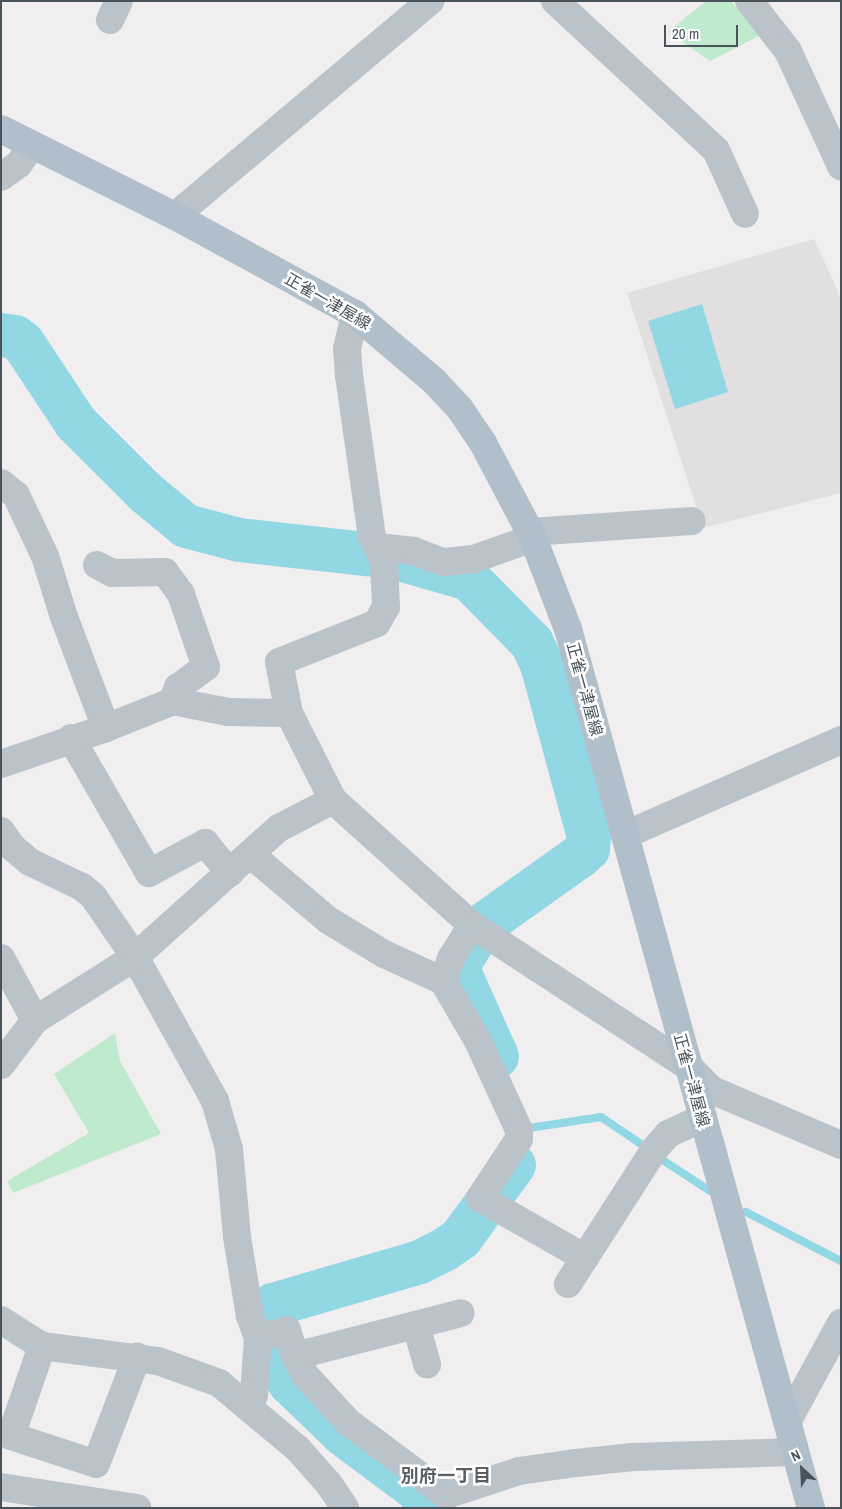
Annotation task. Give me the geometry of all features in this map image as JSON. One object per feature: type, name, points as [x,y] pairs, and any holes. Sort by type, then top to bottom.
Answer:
[{"type":"main road","name":"正雀一津屋線","points":[[1,129],[175,216],[355,314],[406,355],[460,409],[483,443],[532,535],[568,628],[810,1508]]},
{"type":"street","points":[[175,216],[430,1]]},
{"type":"street","points":[[555,1],[716,150],[745,214]]},
{"type":"street","points":[[749,1],[788,51],[841,166]]},
{"type":"street","points":[[1,177],[19,164],[32,145]]},
{"type":"street","points":[[355,314],[347,349],[349,376],[372,537],[380,552],[386,607],[377,623],[279,662],[289,714],[333,800],[478,929],[688,1067],[712,1090],[841,1145]]},
{"type":"street","points":[[1,483],[16,495],[45,556],[64,617],[106,728]]},
{"type":"street","points":[[380,552],[412,551],[444,562],[474,558],[532,535],[692,521]]},
{"type":"street","points":[[97,565],[112,573],[165,572],[181,594],[206,667],[178,688],[172,701]]},
{"type":"street","points":[[1,764],[71,738],[106,728],[172,701],[228,712],[289,714]]},
{"type":"street","points":[[71,738],[149,873],[205,843],[230,873]]},
{"type":"street","points":[[625,835],[841,740]]},
{"type":"street","points":[[1,1065],[35,1020],[135,958],[279,828],[333,800]]},
{"type":"street","points":[[1,831],[12,847],[30,862],[82,887],[93,896],[135,958],[214,1100],[229,1149],[237,1236],[250,1316],[267,1335]]},
{"type":"street","points":[[250,854],[328,920],[384,954],[443,981],[478,1041],[519,1130],[519,1139],[480,1198],[584,1258]]},
{"type":"street","points":[[443,981],[451,958],[478,929]]},
{"type":"street","points":[[1,958],[35,1020]]},
{"type":"street","points":[[568,1284],[654,1150],[668,1134],[702,1118]]},
{"type":"street","points":[[295,1356],[461,1313]]},
{"type":"street","points":[[1,1320],[42,1346],[137,1358],[200,1375],[219,1384],[246,1403],[298,1449],[330,1484],[345,1508]]},
{"type":"street","points":[[787,1422],[841,1323]]},
{"type":"street","points":[[416,1324],[427,1364]]},
{"type":"street","points":[[267,1335],[287,1330],[295,1356],[305,1375],[348,1422],[446,1495],[519,1471],[576,1463],[633,1458],[795,1452]]},
{"type":"street","points":[[246,1403],[254,1395],[267,1335]]},
{"type":"street","points":[[42,1346],[11,1436],[96,1464],[137,1358]]},
{"type":"street","points":[[1,1487],[137,1508]]},
{"type":"shaded area","points":[[814,239],[841,298],[841,493],[703,528],[627,293]]},
{"type":"green space","points":[[706,1],[731,1],[759,36],[710,61],[668,32]]},
{"type":"green space","points":[[115,1033],[120,1061],[161,1134],[13,1193],[7,1181],[89,1133],[54,1074]]},
{"type":"water","points":[[702,304],[728,392],[675,409],[648,321]]},
{"type":"waterway","points":[[1,335],[15,337],[23,343],[76,423],[145,492],[186,526],[239,540],[393,557],[469,579],[532,643],[542,664],[589,837],[588,849],[483,925],[457,967],[497,1057]]},
{"type":"waterway","points":[[529,1128],[601,1117],[641,1144]]},
{"type":"waterway","points":[[658,1157],[710,1191]]},
{"type":"waterway","points":[[430,1508],[418,1490],[343,1434],[290,1383],[284,1374],[267,1313],[273,1305],[420,1262],[444,1250],[461,1238],[514,1165]]},
{"type":"waterway","points":[[746,1212],[841,1261]]},
{"type":"district","name":"別府一丁目","points":[[446,1476]]}]
